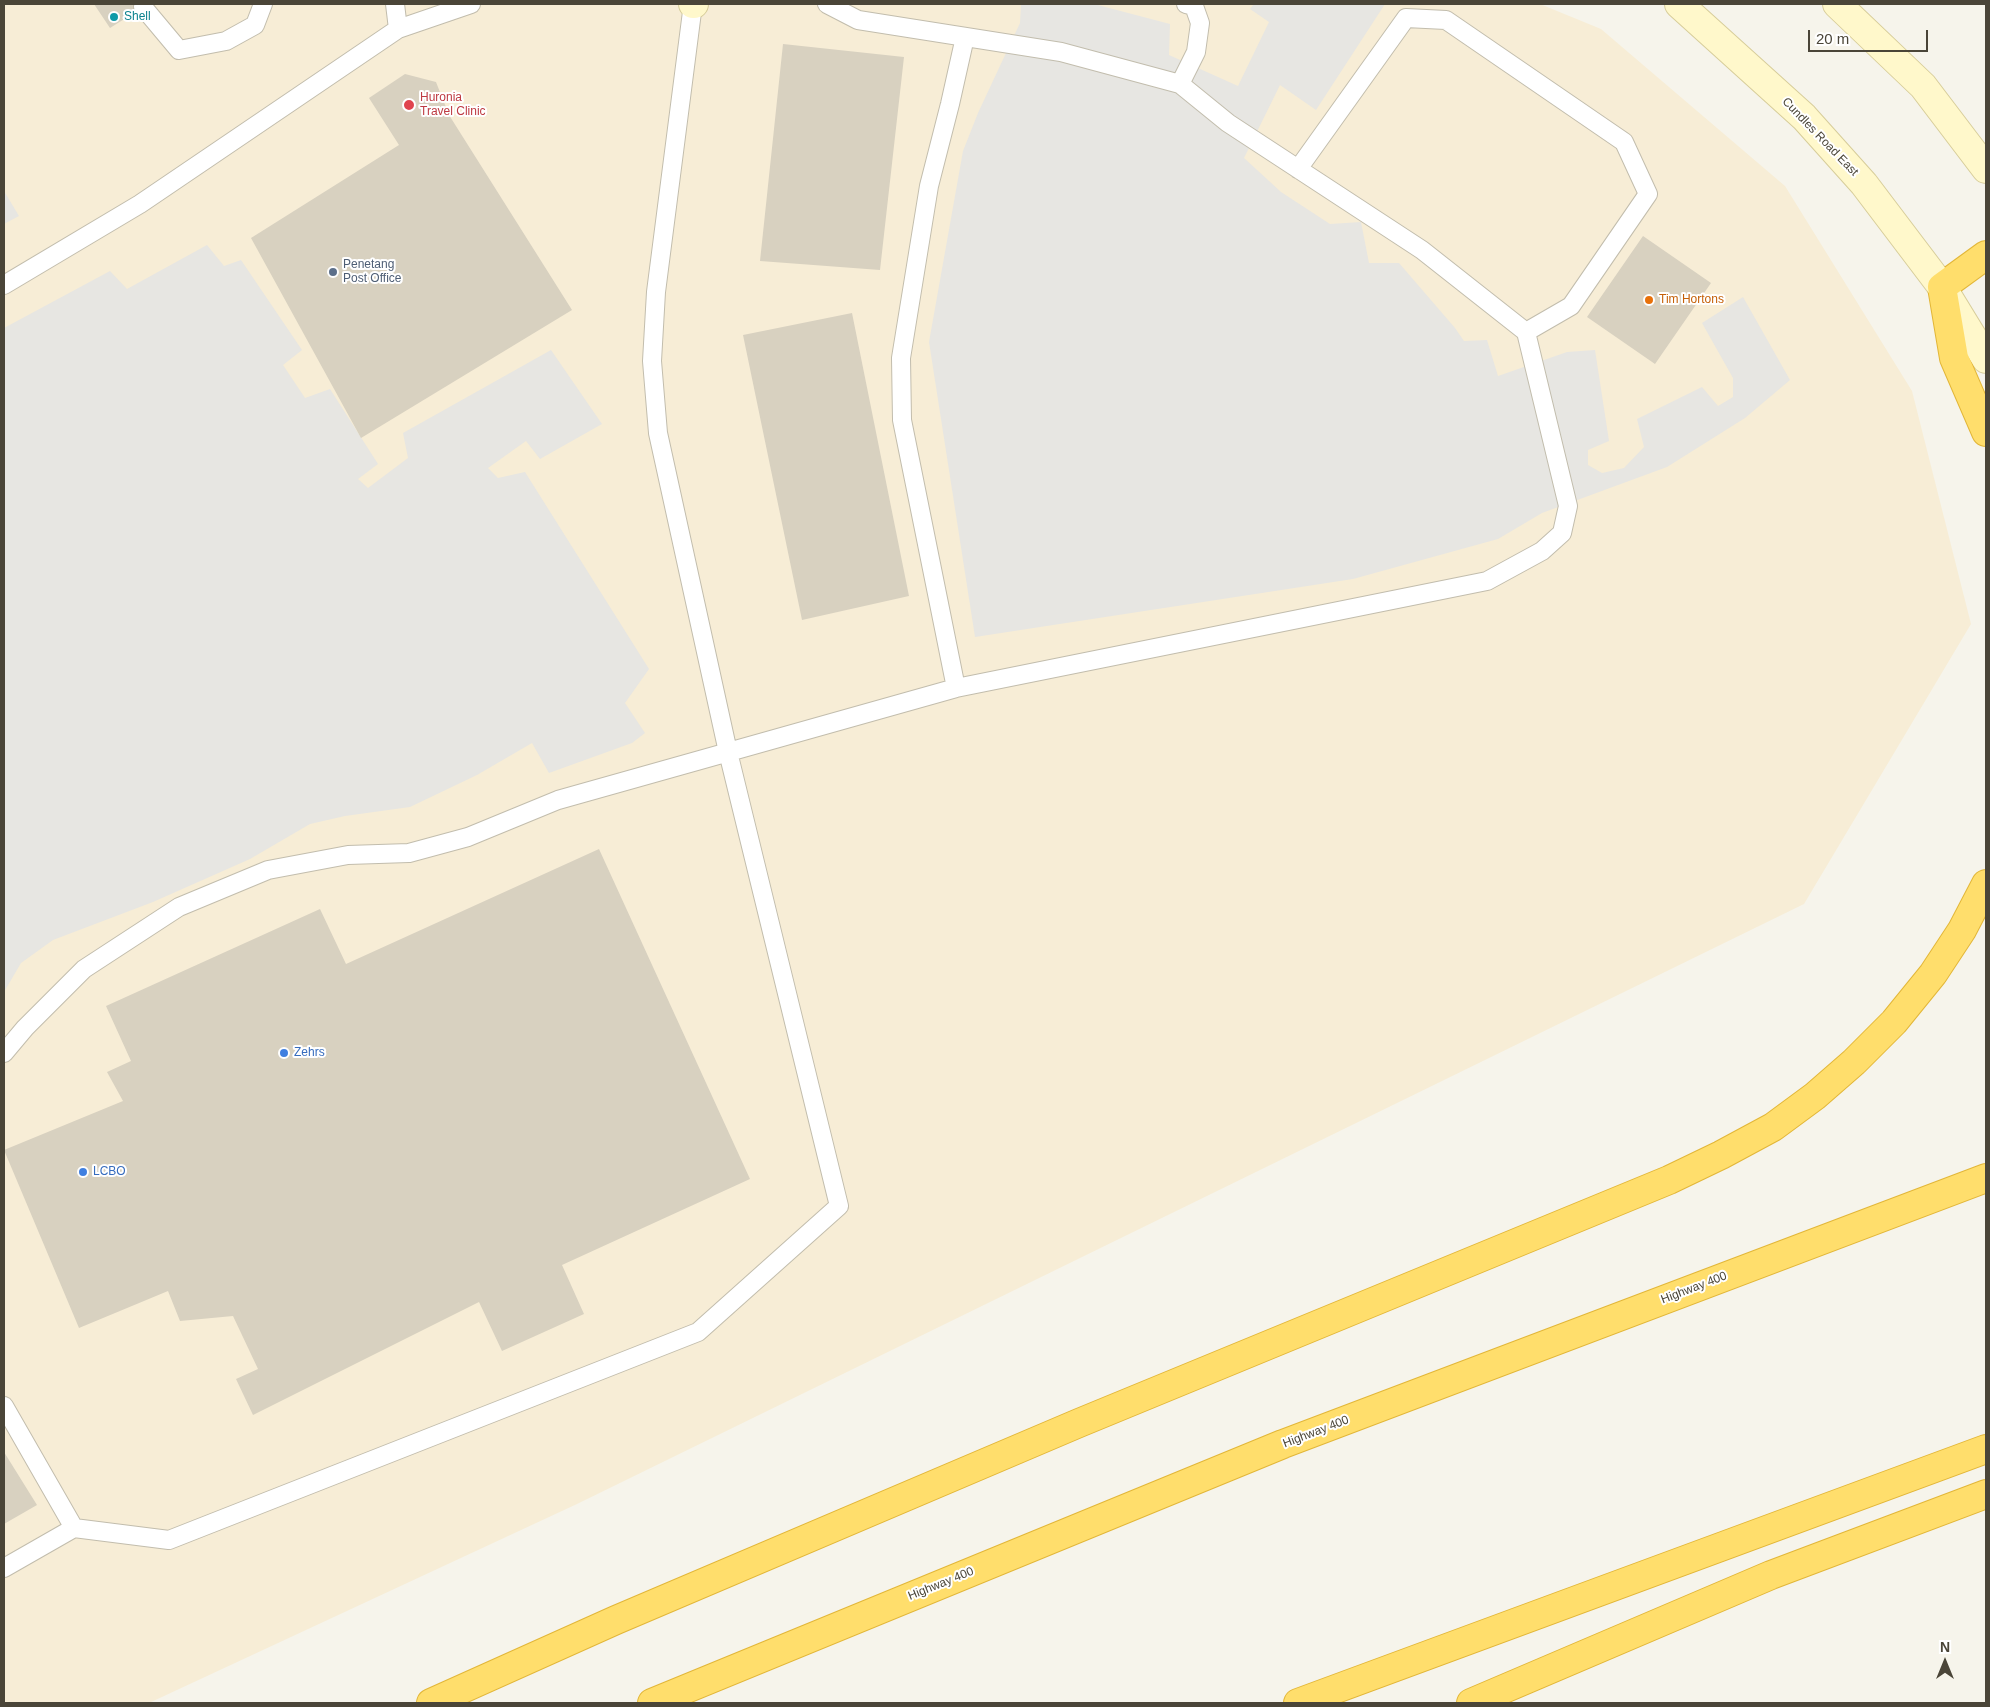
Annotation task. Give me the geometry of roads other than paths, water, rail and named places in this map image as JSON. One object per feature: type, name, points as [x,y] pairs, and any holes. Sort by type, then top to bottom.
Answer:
[{"type":"highway","points":[[1986,256],[1942,287],[1954,358],[1986,432]]},
{"type":"highway","points":[[432,1703],[616,1620],[1078,1423],[1659,1184],[1721,1155],[1773,1127],[1815,1096],[1854,1062],[1894,1022],[1933,974],[1962,930],[1986,884]]},
{"type":"highway","name":"Highway 400","points":[[652,1703],[1283,1444],[1982,1179]]},
{"type":"highway","points":[[1298,1703],[1986,1449]]},
{"type":"highway","points":[[1471,1703],[1771,1575],[1986,1494]]},
{"type":"main road","name":"Cundles Road East","points":[[1679,4],[1804,116],[1864,184],[1942,287],[1986,359]]},
{"type":"main road","points":[[1837,4],[1923,86],[1986,169]]},
{"type":"lane","points":[[143,7],[179,50],[226,41],[255,25],[263,4]]},
{"type":"lane","points":[[395,4],[398,29]]},
{"type":"lane","points":[[4,285],[140,204],[398,29],[471,4]]},
{"type":"lane","points":[[4,1568],[74,1528],[169,1540],[698,1332],[839,1206],[728,752],[658,433],[652,361],[656,292],[693,4]]},
{"type":"lane","points":[[4,1053],[25,1028],[84,969],[179,907],[268,870],[348,855],[409,853],[468,837],[558,800],[956,688],[1487,581],[1542,551],[1562,532],[1568,506],[1526,332],[1422,250],[1228,123],[1180,84],[1061,52],[858,20],[826,4]]},
{"type":"lane","points":[[1180,84],[1196,52],[1200,23],[1194,6],[1186,4]]},
{"type":"lane","points":[[1298,170],[1406,18],[1446,20],[1624,142],[1648,194],[1571,306],[1526,332]]},
{"type":"lane","points":[[956,688],[902,420],[901,358],[929,186],[965,38]]},
{"type":"lane","points":[[4,1406],[74,1528]]},
{"type":"place","name":"Shell","points":[[114,17]]},
{"type":"place","name":"Huronia Travel Clinic","points":[[409,105]]},
{"type":"place","name":"Penetang Post Office","points":[[333,272]]},
{"type":"place","name":"Tim Hortons","points":[[1649,300]]},
{"type":"place","name":"Zehrs","points":[[284,1053]]},
{"type":"place","name":"LCBO","points":[[83,1172]]}]
